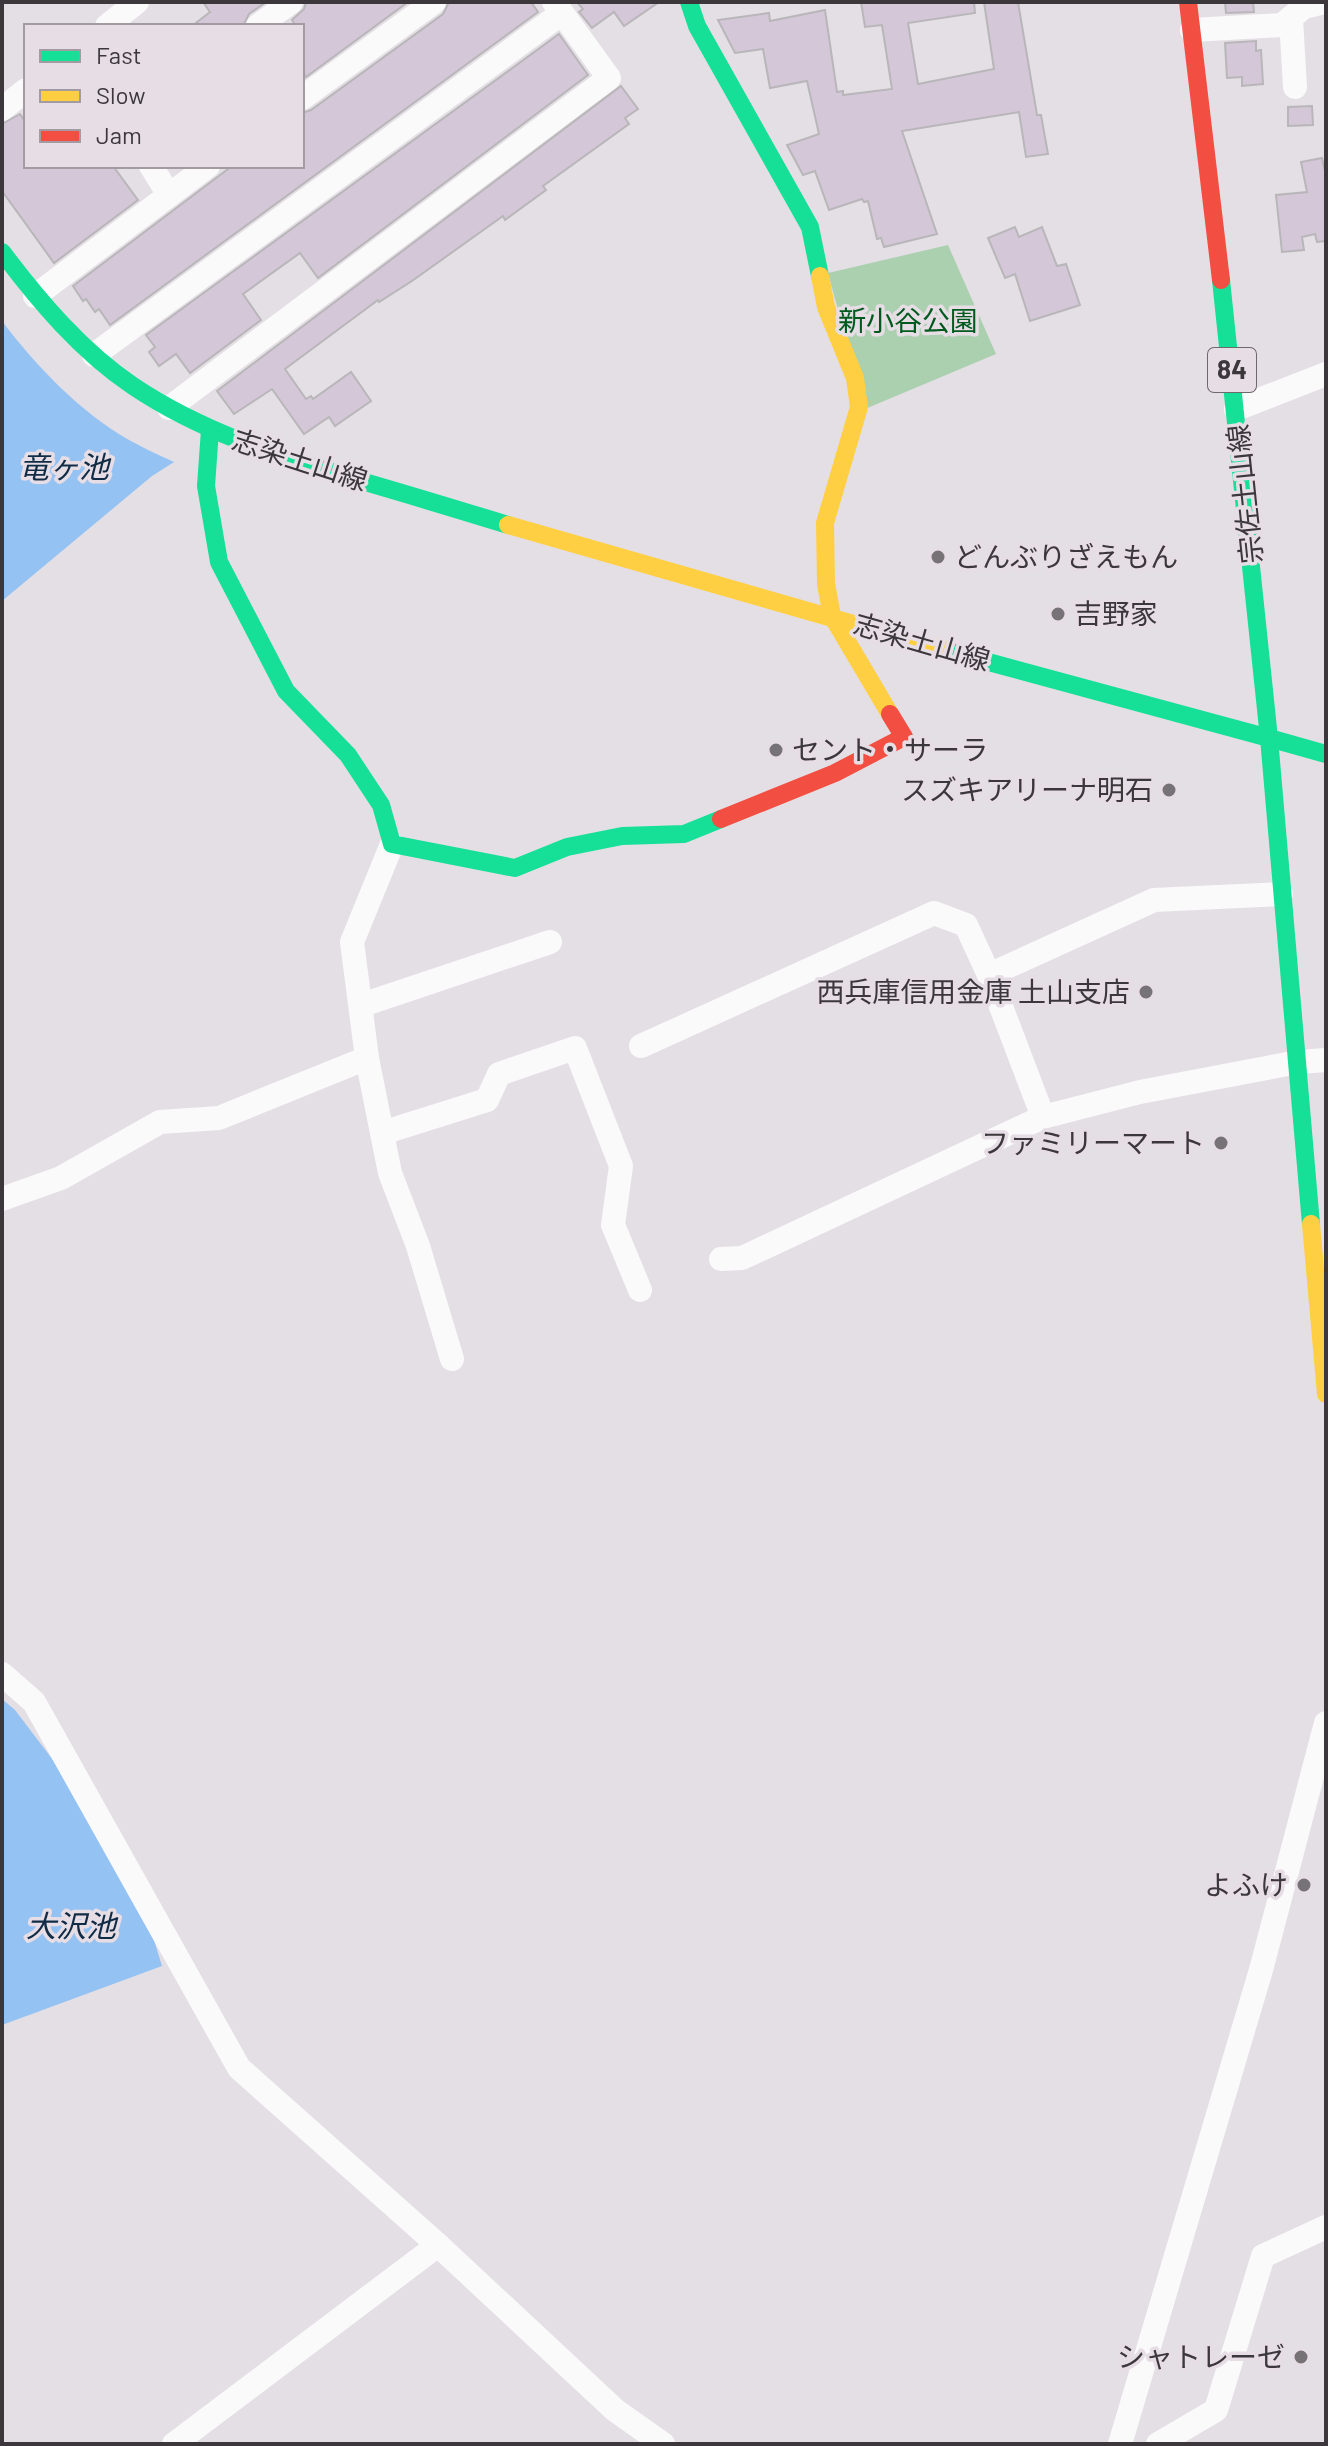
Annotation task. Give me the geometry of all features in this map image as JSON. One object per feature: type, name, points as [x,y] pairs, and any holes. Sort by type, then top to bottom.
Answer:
[{"type":"main road","points":[[210,430],[206,486],[219,562],[286,691],[348,755],[381,805],[392,844],[515,868],[567,847],[622,836],[684,834],[835,773],[904,737],[832,616],[826,584],[825,523],[859,407],[855,378],[826,307],[810,227],[697,26],[689,2]]},
{"type":"main road","name":"宗佐土山線","points":[[1188,2],[1236,409],[1269,738]]},
{"type":"main road","name":"志染土山線","points":[[3,255],[35,296],[94,355],[133,386],[210,430],[279,456],[511,526],[922,644],[1269,738]]},
{"type":"main road","points":[[1326,754],[1269,738],[1326,1394]]},
{"type":"street","points":[[110,24],[137,2]]},
{"type":"street","points":[[261,24],[291,2]]},
{"type":"street","points":[[304,97],[434,2]]},
{"type":"street","points":[[1192,30],[1282,25],[1306,7]]},
{"type":"street","points":[[1295,87],[1306,7]]},
{"type":"street","points":[[94,355],[558,8],[609,78],[169,408]]},
{"type":"street","points":[[2,109],[24,92]]},
{"type":"street","points":[[152,168],[169,195]]},
{"type":"street","points":[[35,296],[205,168]]},
{"type":"street","points":[[1236,409],[1326,374]]},
{"type":"street","points":[[392,844],[352,942],[367,1058],[390,1173],[418,1246],[452,1359]]},
{"type":"street","points":[[989,975],[1154,900],[1281,894]]},
{"type":"street","points":[[641,1046],[934,913],[966,925],[989,975],[1043,1117]]},
{"type":"street","points":[[362,1005],[550,942]]},
{"type":"street","points":[[382,1133],[487,1100],[499,1074],[575,1048],[621,1166],[613,1225],[640,1290]]},
{"type":"street","points":[[2,1199],[61,1178],[160,1122],[219,1118],[367,1058]]},
{"type":"street","points":[[721,1259],[742,1258],[1043,1117],[1140,1092],[1298,1062],[1326,1060]]},
{"type":"street","points":[[2,1674],[34,1702],[239,2068],[438,2245],[615,2410],[663,2444]]},
{"type":"street","points":[[1120,2444],[1261,1970],[1326,1723]]},
{"type":"street","points":[[1158,2444],[1216,2410],[1263,2256],[1326,2227]]},
{"type":"street","points":[[174,2444],[438,2245]]},
{"type":"green space","name":"新小谷公園","points":[[948,245],[996,354],[865,409],[828,273]]},
{"type":"water","name":"竜ヶ池","points":[[2,321],[44,371],[93,416],[129,440],[174,462],[152,476],[2,601]]},
{"type":"water","name":"大沢池","points":[[2,1699],[15,1710],[78,1793],[153,1937],[162,1966],[2,2025]]},
{"type":"building","points":[[203,2],[266,2],[249,14],[244,24],[195,24],[210,12]]},
{"type":"building","points":[[306,2],[408,2],[306,77],[304,24],[295,24],[292,20],[304,9]]},
{"type":"building","points":[[449,2],[531,2],[538,12],[110,325],[99,309],[95,312],[86,299],[83,301],[73,286],[229,168],[304,168],[304,112],[443,14]]},
{"type":"building","points":[[577,2],[659,2],[624,26],[614,12],[592,28],[579,12],[583,9]]},
{"type":"building","points":[[861,2],[974,2],[975,13],[908,23],[918,84],[994,69],[984,2],[1018,2],[1037,115],[1041,115],[1048,154],[1026,157],[1019,112],[902,131],[937,234],[884,247],[881,238],[877,239],[868,201],[862,199],[829,210],[815,171],[803,175],[787,145],[819,134],[807,81],[770,88],[763,49],[735,53],[718,20],[769,13],[770,21],[825,10],[837,92],[843,91],[843,95],[892,89],[882,25],[865,27]]},
{"type":"building","points":[[1225,2],[1253,2],[1254,12],[1226,13]]},
{"type":"building","points":[[559,34],[588,75],[318,278],[300,253],[243,294],[261,320],[190,373],[176,354],[159,366],[149,352],[155,347],[146,335]]},
{"type":"building","points":[[1256,41],[1256,51],[1261,50],[1263,84],[1242,86],[1242,77],[1227,78],[1225,43]]},
{"type":"building","points":[[621,86],[638,109],[625,118],[629,124],[543,186],[546,190],[505,220],[503,216],[412,281],[378,300],[285,369],[306,399],[311,396],[313,399],[351,372],[371,401],[335,426],[329,417],[304,434],[272,389],[234,414],[217,391]]},
{"type":"building","points":[[1312,106],[1313,125],[1288,126],[1288,107]]},
{"type":"building","points":[[20,114],[24,120],[24,168],[114,168],[138,200],[54,263],[2,191],[2,124]]},
{"type":"building","points":[[1322,158],[1326,176],[1326,241],[1317,242],[1315,234],[1302,237],[1304,250],[1282,252],[1276,195],[1307,192],[1301,162]]},
{"type":"building","points":[[1015,227],[1019,237],[1042,227],[1057,266],[1066,264],[1080,305],[1030,321],[1015,274],[1005,278],[988,238]]},
{"type":"traffic: fast","points":[[689,2],[697,26],[810,227],[820,276]]},
{"type":"traffic: fast","points":[[2,252],[78,341],[114,372],[158,402],[211,429],[294,460],[508,525]]},
{"type":"traffic: fast","points":[[1221,280],[1269,738],[1326,754]]},
{"type":"traffic: fast","points":[[210,430],[206,486],[219,562],[286,691],[348,755],[381,805],[392,844],[515,868],[567,847],[622,836],[684,834],[721,819]]},
{"type":"traffic: fast","points":[[944,650],[1269,738],[1311,1224]]},
{"type":"traffic: slow","points":[[820,276],[826,307],[855,378],[859,407],[825,523],[826,584],[832,616],[890,714]]},
{"type":"traffic: slow","points":[[508,525],[944,650]]},
{"type":"traffic: slow","points":[[1311,1224],[1326,1394]]},
{"type":"traffic: jam","points":[[1188,2],[1221,280]]},
{"type":"traffic: jam","points":[[721,819],[835,773],[904,737],[890,714]]},
{"type":"place","name":"どんぶりざえもん","points":[[938,557]]},
{"type":"place","name":"吉野家","points":[[1058,614]]},
{"type":"place","name":"セント・サーラ","points":[[776,750]]},
{"type":"place","name":"スズキアリーナ明石","points":[[1169,790]]},
{"type":"place","name":"西兵庫信用金庫 土山支店","points":[[1146,992]]},
{"type":"place","name":"ファミリーマート","points":[[1221,1143]]},
{"type":"place","name":"よふけ","points":[[1304,1885]]},
{"type":"place","name":"シャトレーゼ","points":[[1301,2357]]}]
